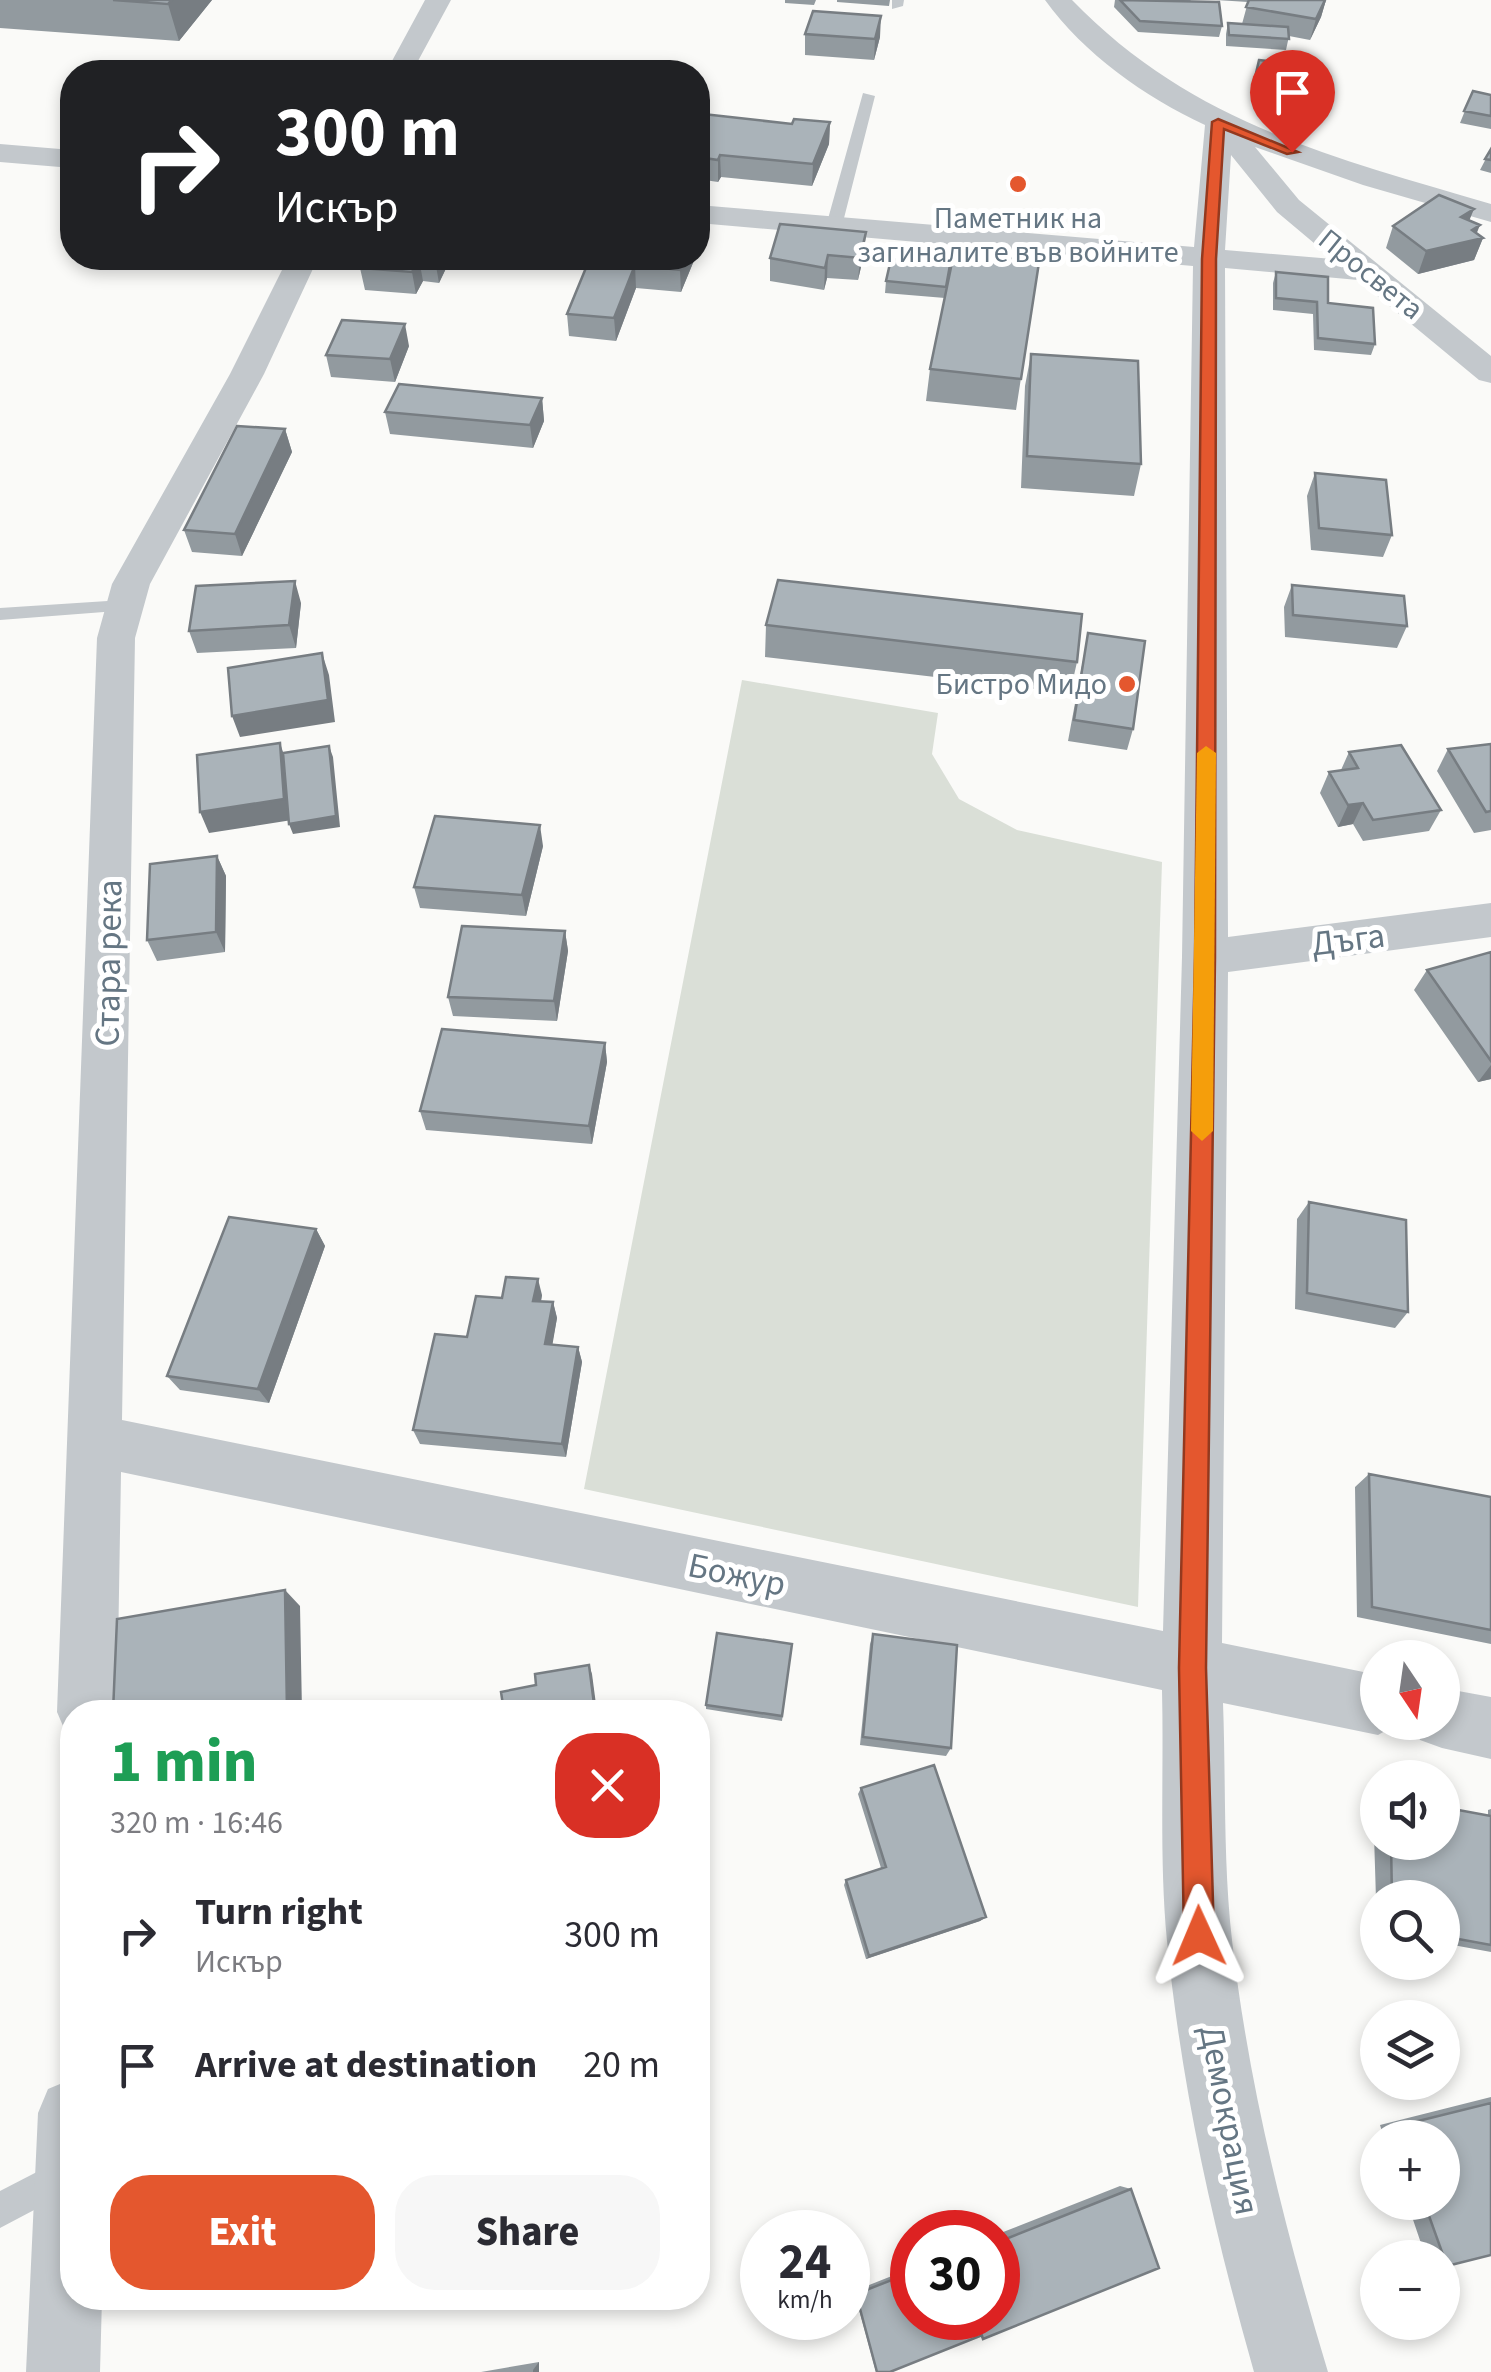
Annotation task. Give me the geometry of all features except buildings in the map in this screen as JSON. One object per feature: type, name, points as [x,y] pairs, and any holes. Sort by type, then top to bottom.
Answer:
[{"type":"street","points":[[406,60],[438,0]]},
{"type":"street","points":[[1058,0],[1110,53],[1160,89],[1218,122],[1292,152],[1491,213]]},
{"type":"street","name":"Демокрация","points":[[1218,122],[1209,259],[1205,957],[1192,1668],[1199,1936],[1219,2091],[1255,2249],[1291,2372]]},
{"type":"street","name":"Просвета","points":[[1218,122],[1288,206],[1491,373]]},
{"type":"street","points":[[0,153],[60,158]]},
{"type":"street","points":[[710,215],[1366,271]]},
{"type":"street","name":"Стара река","points":[[87,1700],[116,638],[123,606],[298,270]]},
{"type":"street","name":"Дъга","points":[[1205,957],[1491,920]]},
{"type":"street","name":"Божур","points":[[97,1441],[1360,1701]]},
{"type":"street","points":[[1460,1722],[1491,1728]]},
{"type":"street","points":[[63,2372],[65,2310]]},
{"type":"lane","points":[[834,226],[868,96]]},
{"type":"lane","points":[[0,614],[123,606]]},
{"type":"lane","points":[[0,2210],[60,2153]]},
{"type":"shaded area","points":[[742,680],[938,713],[932,754],[959,799],[1017,830],[1162,862],[1138,1607],[584,1489]]},
{"type":"slow traffic","points":[[1202,1131],[1206,753]]},
{"type":"place","name":"Паметник на загиналите във войните","points":[[1018,184]]},
{"type":"place","name":"Бистро Мидо","points":[[1127,684]]},
{"type":"route","points":[[1199,1936],[1192,1668],[1205,957],[1209,259],[1218,122],[1292,152]]}]
